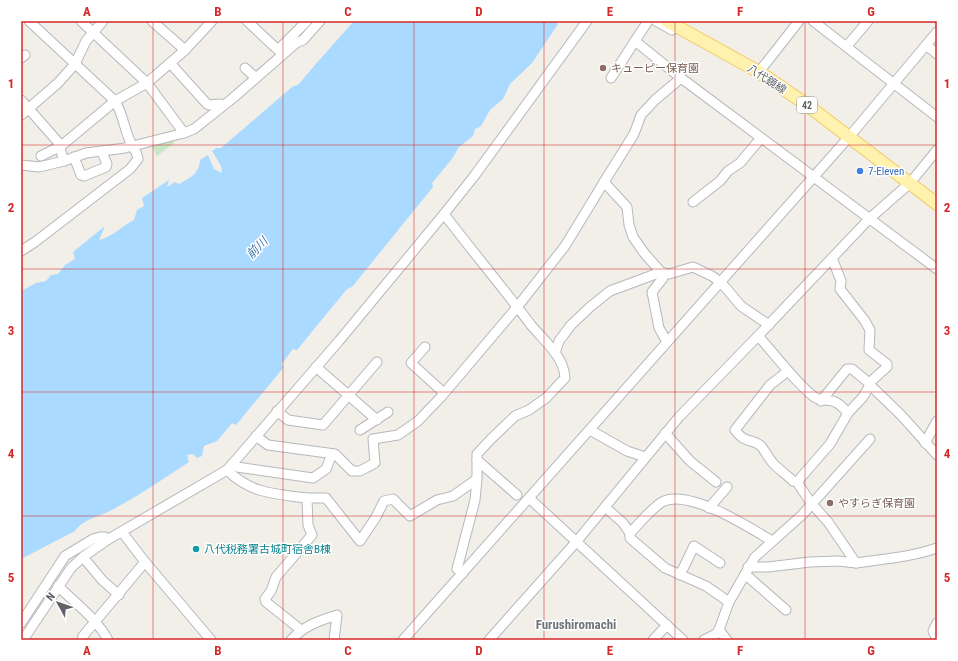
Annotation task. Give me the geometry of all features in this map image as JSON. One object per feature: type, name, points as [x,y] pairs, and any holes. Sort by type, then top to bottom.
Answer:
[{"type":"main road","name":"八代鏡線","points":[[673,24],[759,72],[849,137],[937,204]]},
{"type":"street","points":[[21,251],[41,238],[130,169],[138,159],[136,149],[130,143],[119,108],[115,101],[29,21]]},
{"type":"street","points":[[81,21],[147,83],[184,133]]},
{"type":"street","points":[[21,115],[58,83],[75,64],[86,41],[103,21]]},
{"type":"street","points":[[152,21],[185,50]]},
{"type":"street","points":[[41,156],[60,146],[115,101],[147,83],[185,50],[212,21]]},
{"type":"street","points":[[247,21],[278,50],[307,21]]},
{"type":"street","points":[[21,165],[39,167],[64,161],[86,152],[102,152],[133,146],[194,129],[296,43],[303,40],[320,21]]},
{"type":"street","points":[[23,640],[71,568],[83,557],[107,540],[229,467],[316,367],[444,214],[475,175],[587,21]]},
{"type":"street","points":[[611,78],[648,21]]},
{"type":"street","points":[[656,21],[674,31],[673,24]]},
{"type":"street","points":[[759,72],[799,21]]},
{"type":"street","points":[[813,21],[937,117]]},
{"type":"street","points":[[846,46],[868,21]]},
{"type":"street","points":[[403,640],[814,177],[937,32]]},
{"type":"street","points":[[635,41],[681,78],[937,268]]},
{"type":"street","points":[[926,45],[937,54]]},
{"type":"street","points":[[170,63],[207,104],[220,104],[222,106]]},
{"type":"street","points":[[245,68],[256,78]]},
{"type":"street","points":[[256,436],[268,445],[335,454],[352,471],[360,471],[375,463],[373,439],[398,435],[418,421],[444,393],[518,306],[565,246],[634,134],[641,115],[677,80],[681,78]]},
{"type":"street","points":[[21,100],[58,142],[64,161]]},
{"type":"street","points":[[693,202],[720,181],[728,171],[740,163],[761,138]]},
{"type":"street","points":[[489,640],[577,541],[679,417],[769,325],[869,219],[910,184],[937,150]]},
{"type":"street","points":[[74,157],[81,175],[84,176],[106,167],[102,152]]},
{"type":"street","points":[[604,182],[627,207],[629,225],[633,237],[645,254],[661,272],[662,278],[652,292],[659,328],[667,342]]},
{"type":"street","points":[[444,214],[555,354],[565,371],[565,378],[546,398],[529,410],[515,416],[477,454],[475,500],[457,569],[463,573]]},
{"type":"street","points":[[797,482],[830,444],[848,413],[864,397],[869,384],[887,367],[887,364],[869,350],[870,330],[865,321],[840,289],[841,281],[832,258]]},
{"type":"street","points":[[555,354],[559,341],[571,325],[610,291],[661,272],[669,274],[694,267],[720,282],[741,306],[769,325]]},
{"type":"street","points":[[758,336],[788,371],[814,397],[821,401],[837,402],[848,413]]},
{"type":"street","points":[[425,347],[411,363],[444,393]]},
{"type":"street","points":[[278,411],[288,420],[323,425],[377,362]]},
{"type":"street","points":[[316,367],[377,420]]},
{"type":"street","points":[[821,401],[847,370],[852,369],[901,415],[937,456]]},
{"type":"street","points":[[788,371],[770,385],[735,430],[739,436],[761,446],[771,461],[793,481],[797,482],[828,522],[856,563]]},
{"type":"street","points":[[360,430],[388,412]]},
{"type":"street","points":[[925,443],[937,421]]},
{"type":"street","points":[[590,430],[644,458]]},
{"type":"street","points":[[665,433],[690,461],[716,482]]},
{"type":"street","points":[[704,640],[716,634],[719,630],[729,602],[755,557],[772,540],[802,515],[870,439]]},
{"type":"street","points":[[229,467],[313,478],[326,469],[332,454]]},
{"type":"street","points":[[477,460],[517,495]]},
{"type":"street","points":[[229,467],[239,481],[258,491],[307,498],[326,498],[360,541],[376,517],[384,501],[393,499],[410,516],[437,500],[453,496],[477,478]]},
{"type":"street","points":[[709,508],[727,487]]},
{"type":"street","points":[[301,630],[266,602],[265,599],[271,591],[276,577],[312,535],[308,525],[307,498]]},
{"type":"street","points":[[529,498],[683,640]]},
{"type":"street","points":[[630,533],[658,504],[665,500],[675,499],[692,501],[726,514],[772,540]]},
{"type":"street","points":[[605,507],[623,523],[630,533],[630,538],[665,568],[706,586],[729,602]]},
{"type":"street","points":[[122,532],[145,562],[211,640]]},
{"type":"street","points":[[21,623],[65,556],[93,539],[105,537],[107,540]]},
{"type":"street","points":[[680,575],[694,546],[720,563]]},
{"type":"street","points":[[747,570],[810,562],[838,561],[856,563],[925,553],[937,548]]},
{"type":"street","points":[[83,557],[102,580],[118,595]]},
{"type":"street","points":[[82,640],[145,562]]},
{"type":"street","points":[[747,570],[786,610]]},
{"type":"street","points":[[58,586],[95,622],[108,640]]},
{"type":"street","points":[[291,640],[301,630],[337,615],[334,640]]},
{"type":"street","points":[[937,622],[933,631],[937,639]]},
{"type":"street","points":[[653,640],[667,625]]},
{"type":"street","points":[[719,630],[727,640]]},
{"type":"green space","points":[[175,138],[173,144],[157,156],[151,144]]},
{"type":"water","name":"前川","points":[[354,21],[556,21],[558,24],[532,63],[510,84],[503,99],[490,110],[481,126],[475,129],[473,136],[459,147],[452,159],[432,183],[433,187],[352,287],[347,289],[297,350],[293,349],[281,365],[284,367],[236,425],[232,423],[217,441],[204,446],[202,456],[197,458],[193,454],[187,455],[189,462],[141,493],[112,510],[87,521],[75,531],[21,559],[21,291],[36,283],[46,281],[51,275],[58,274],[65,265],[75,259],[73,252],[105,226],[99,240],[104,239],[134,220],[137,210],[144,206],[142,198],[169,180],[167,187],[175,182],[179,184],[190,177],[198,169],[200,160],[208,155],[214,169],[222,173],[221,166],[212,151],[216,148],[221,148],[292,87],[299,84]]},
{"type":"place","name":"キューピー保育園","points":[[603,68]]},
{"type":"place","name":"7-Eleven","points":[[860,171]]},
{"type":"place","name":"やすらぎ保育園","points":[[830,503]]},
{"type":"place","name":"八代税務署古城町宿舎B棟","points":[[196,549]]},
{"type":"district","name":"Furushiromachi","points":[[576,624]]}]
